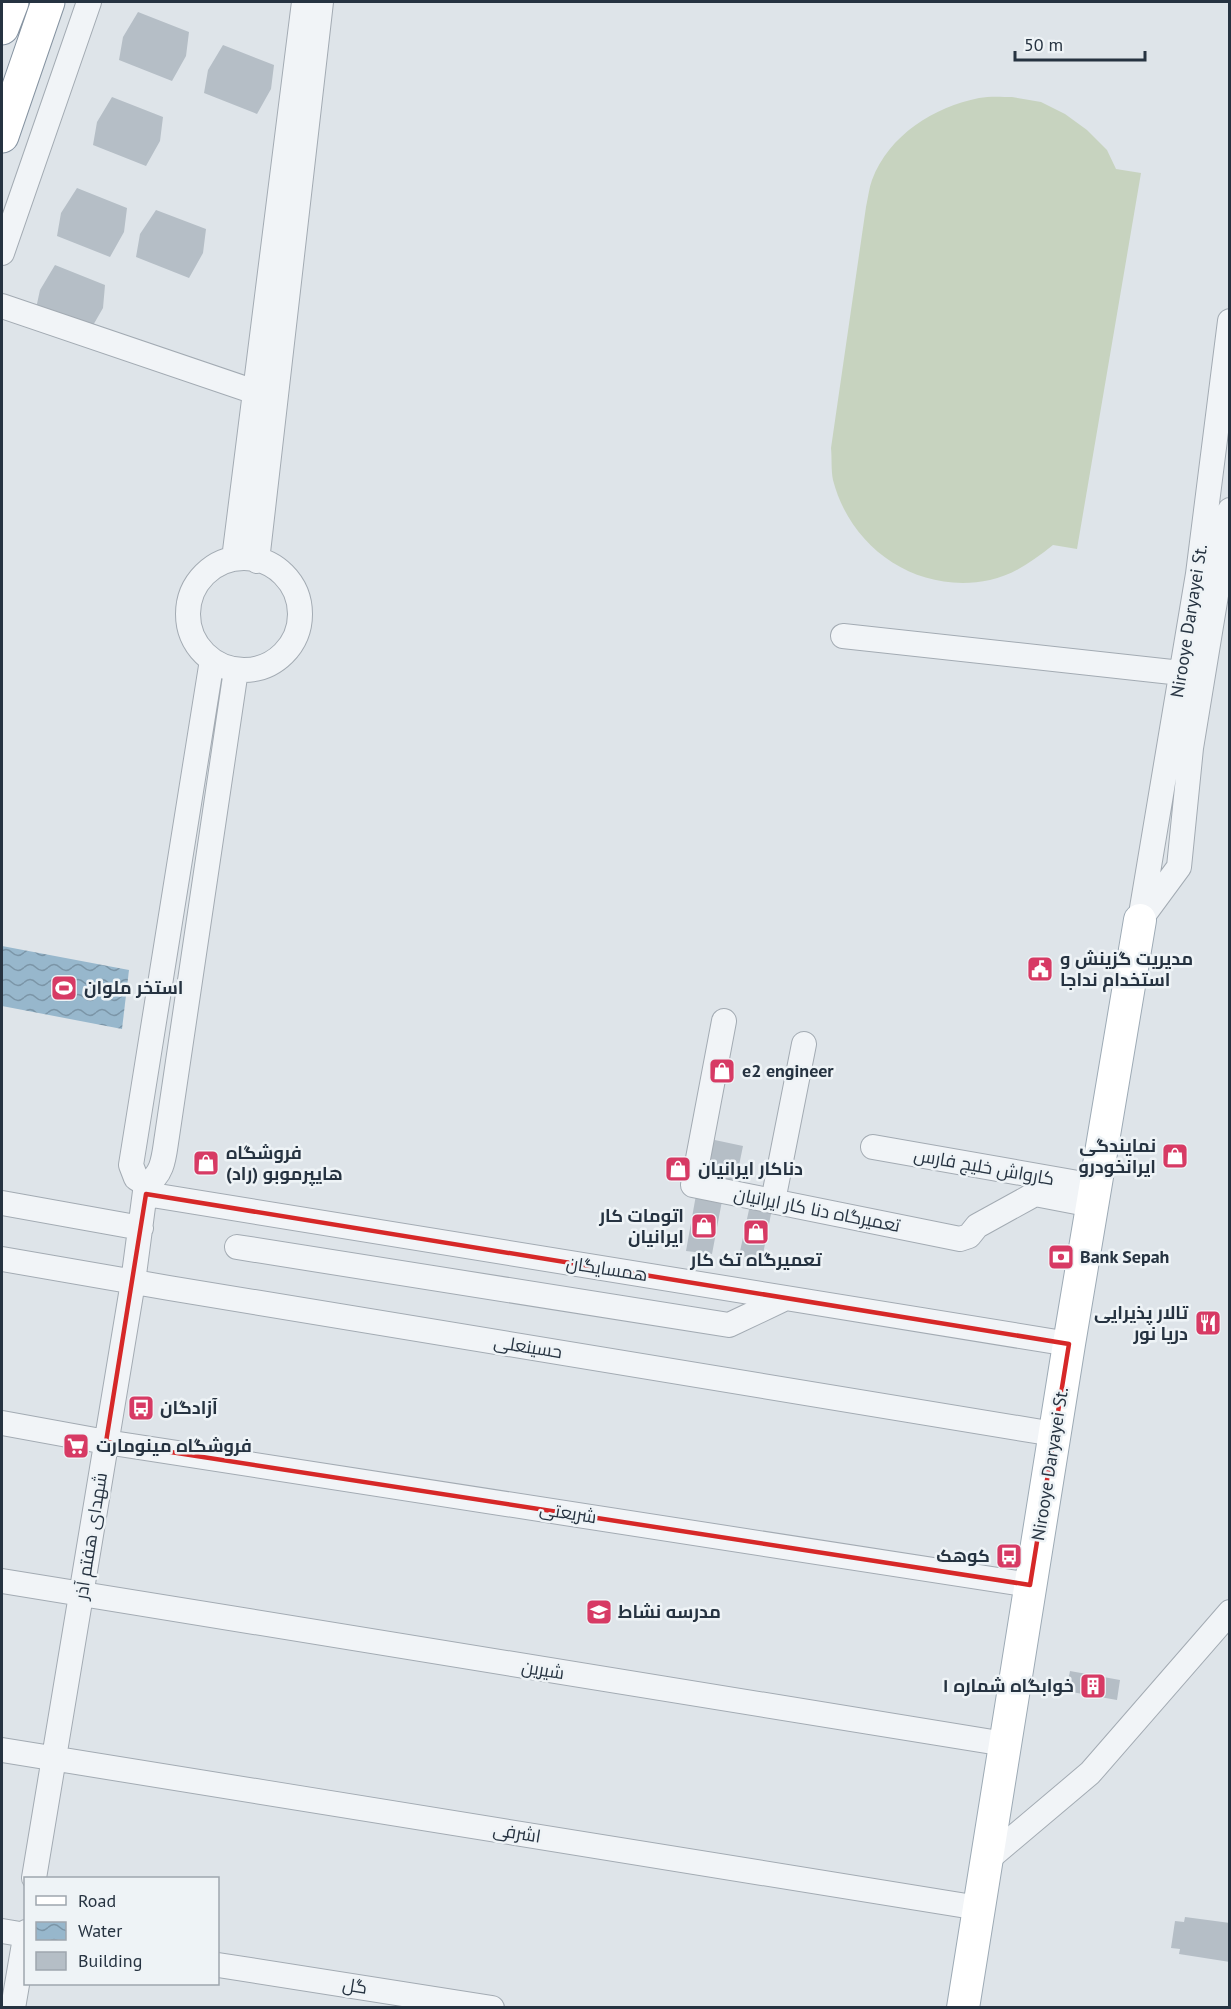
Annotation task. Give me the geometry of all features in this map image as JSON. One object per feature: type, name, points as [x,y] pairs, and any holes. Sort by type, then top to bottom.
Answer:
[{"type":"highway","points":[[2,28],[12,2]]},
{"type":"highway","points":[[2,136],[48,2]]},
{"type":"main road","name":"Nirooye Daryayei St.","points":[[963,2007],[1054,1434],[1140,920]]},
{"type":"street","points":[[2,253],[89,2]]},
{"type":"street","points":[[246,560],[255,392],[303,2]]},
{"type":"street","points":[[246,560],[321,2]]},
{"type":"street","points":[[2,306],[255,392]]},
{"type":"street","name":"Nirooye Daryayei St.","points":[[1140,920],[1198,574],[1230,321]]},
{"type":"street","name":"Nirooye Daryayei St.","points":[[1140,920],[1179,867],[1191,748],[1230,510]]},
{"type":"street","points":[[246,560],[270,565],[286,577],[296,594],[300,613],[297,632],[288,649],[273,662],[255,669],[236,670],[219,665],[204,655],[194,640],[188,624],[188,606],[193,590],[203,575],[217,565],[246,560]]},
{"type":"street","points":[[843,636],[1181,673]]},
{"type":"street","points":[[212,660],[131,1166],[136,1178],[146,1189],[161,1169],[236,670]]},
{"type":"street","name":"تعمیرگاه دنا کار ایرانیان","points":[[723,1021],[693,1185],[960,1239],[969,1236],[977,1226],[1035,1194],[1094,1195]]},
{"type":"street","points":[[773,1201],[804,1044]]},
{"type":"street","points":[[145,1081],[175,1085]]},
{"type":"street","name":"کارواش خلیج فارس","points":[[873,1147],[1094,1195]]},
{"type":"street","name":"شهدای هفتم آذر","points":[[34,1877],[133,1282],[146,1189]]},
{"type":"street","name":"همسایگان","points":[[146,1189],[1069,1344]]},
{"type":"street","points":[[2,1203],[141,1227]]},
{"type":"street","points":[[237,1247],[729,1325],[786,1298]]},
{"type":"street","name":"حسینعلی","points":[[2,1259],[1054,1434]]},
{"type":"street","name":"شریعتی","points":[[2,1423],[106,1442],[1030,1585]]},
{"type":"street","name":"شیرین","points":[[2,1581],[1005,1744]]},
{"type":"street","points":[[987,1860],[1090,1773],[1230,1612]]},
{"type":"street","name":"اشرفی","points":[[2,1750],[979,1908]]},
{"type":"street","points":[[2,1931],[24,1934]]},
{"type":"street","points":[[13,2007],[24,1940]]},
{"type":"street","name":"گل","points":[[219,1965],[492,2007]]},
{"type":"highlighted area","points":[[146,1194],[1069,1344],[1030,1585],[106,1442]]},
{"type":"green space","points":[[983,97],[1012,97],[1041,102],[1065,114],[1087,130],[1107,150],[1116,169],[1141,173],[1077,549],[1053,545],[1015,571],[999,578],[964,583],[938,581],[892,562],[872,546],[855,527],[842,505],[833,480],[831,448],[866,207],[871,183],[880,164],[901,137],[915,126],[930,116],[962,102]]},
{"type":"water","name":"استخر ملوان","points":[[2,946],[129,970],[122,1029],[2,1006]]},
{"type":"building","points":[[138,12],[189,32],[186,56],[172,81],[119,60],[123,37]]},
{"type":"building","points":[[223,45],[274,65],[271,89],[257,114],[204,93],[208,70]]},
{"type":"building","points":[[112,97],[163,117],[160,141],[146,166],[93,145],[97,122]]},
{"type":"building","points":[[77,188],[127,208],[124,232],[110,257],[57,236],[61,213]]},
{"type":"building","points":[[156,210],[206,229],[203,253],[189,278],[136,257],[140,234]]},
{"type":"building","points":[[55,265],[105,285],[103,308],[88,334],[35,313],[40,290]]},
{"type":"building","points":[[710,1139],[743,1146],[735,1185],[707,1179],[704,1171]]},
{"type":"building","name":"اتومات کار ایرانیان","points":[[696,1195],[722,1201],[712,1254],[686,1251]]},
{"type":"building","name":"تعمیرگاه تک کار","points":[[750,1205],[772,1209],[762,1259],[739,1256]]},
{"type":"building","name":"خوابگاه شماره ۱","points":[[1070,1671],[1120,1680],[1117,1700],[1066,1691]]},
{"type":"building","points":[[1185,1917],[1230,1923],[1230,1962],[1179,1954],[1180,1949],[1171,1948],[1175,1921],[1184,1922]]},
{"type":"place","name":"مدیریت گزینش و استخدام نداجا","points":[[1040,969]]},
{"type":"place","name":"استخر ملوان","points":[[64,988]]},
{"type":"place","name":"e2 engineer","points":[[722,1071]]},
{"type":"place","name":"نمایندگی ایرانخودرو","points":[[1175,1156]]},
{"type":"place","name":"فروشگاه هایپرموبو (راد)","points":[[206,1163]]},
{"type":"place","name":"دناکار ایرانیان","points":[[678,1169]]},
{"type":"place","name":"اتومات کار ایرانیان","points":[[704,1226]]},
{"type":"place","name":"تعمیرگاه تک کار","points":[[756,1232]]},
{"type":"place","name":"Bank Sepah","points":[[1061,1257]]},
{"type":"place","name":"تالار پذیرایی دریا نور","points":[[1208,1323]]},
{"type":"place","name":"آزادگان","points":[[141,1408]]},
{"type":"place","name":"فروشگاه مینومارت","points":[[76,1446]]},
{"type":"place","name":"کوهک","points":[[1009,1556]]},
{"type":"place","name":"مدرسه نشاط","points":[[599,1612]]},
{"type":"place","name":"خوابگاه شماره ۱","points":[[1093,1686]]}]
